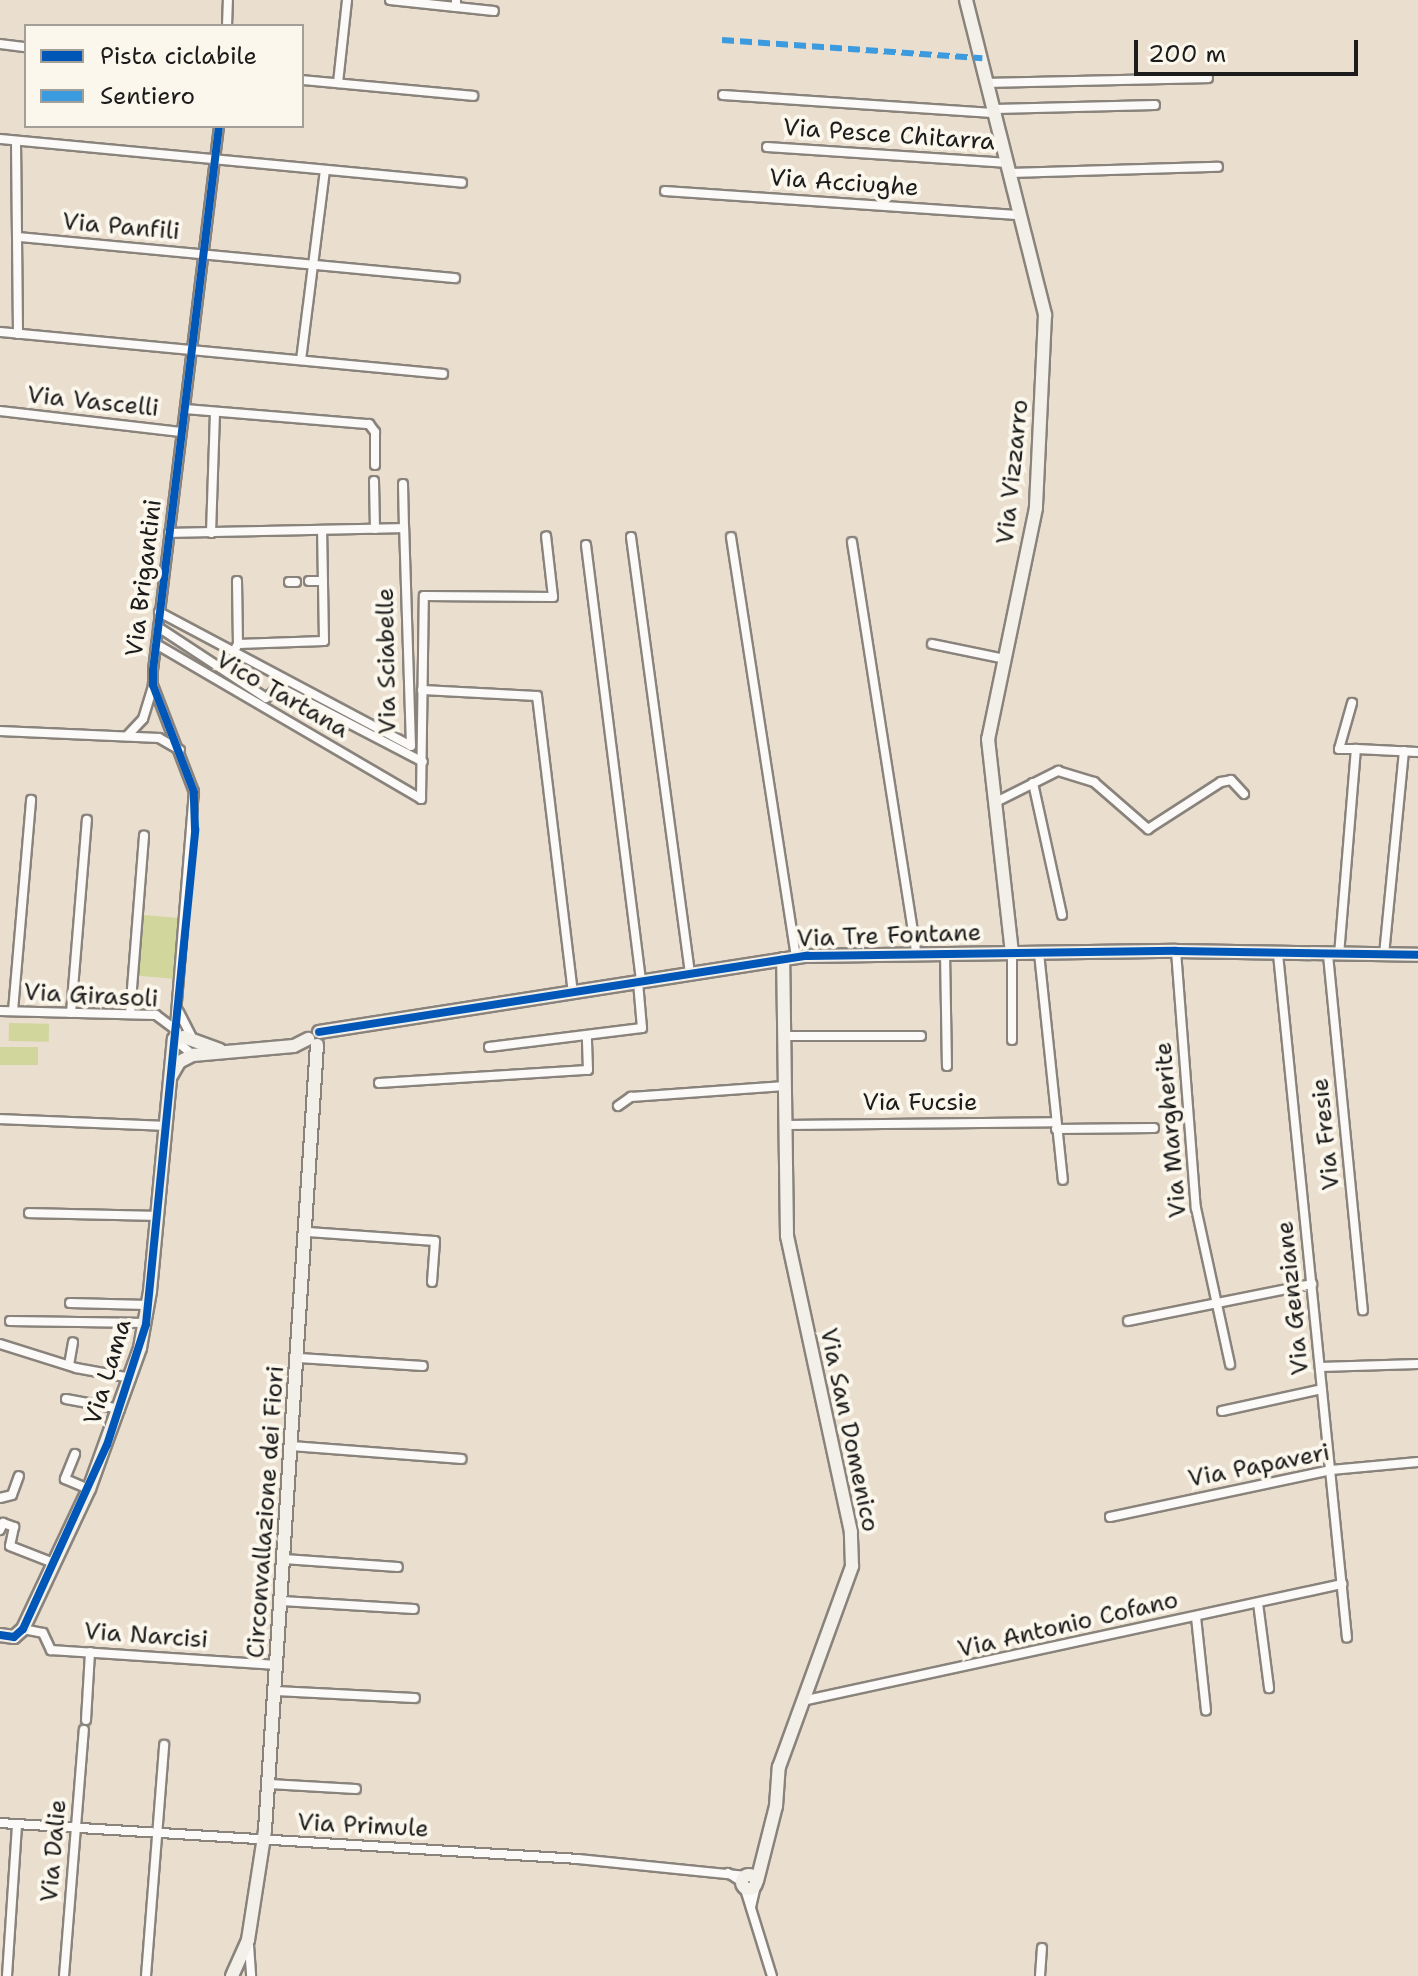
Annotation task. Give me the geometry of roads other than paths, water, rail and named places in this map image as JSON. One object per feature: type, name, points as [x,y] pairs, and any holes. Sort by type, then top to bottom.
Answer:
[{"type":"street","points":[[227,24],[228,0]]},
{"type":"street","points":[[338,83],[347,0]]},
{"type":"street","points":[[390,0],[456,4],[494,11]]},
{"type":"street","name":"Via Vizzarro","points":[[966,0],[1046,328],[1036,508],[988,739],[1012,953]]},
{"type":"street","points":[[0,44],[24,47]]},
{"type":"street","points":[[988,83],[1208,78]]},
{"type":"street","points":[[304,80],[473,96]]},
{"type":"street","points":[[723,95],[995,111],[1155,105]]},
{"type":"street","name":"Via Brigantini","points":[[185,1040],[178,1009],[195,829],[194,792],[153,685],[159,612],[219,128]]},
{"type":"street","points":[[0,139],[215,162],[462,183]]},
{"type":"street","points":[[16,141],[18,334]]},
{"type":"street","name":"Via Pesce Chitarra","points":[[767,147],[1009,168],[1218,167]]},
{"type":"street","points":[[301,360],[325,171]]},
{"type":"street","name":"Via Acciughe","points":[[665,191],[1020,215]]},
{"type":"street","name":"Via Panfili","points":[[19,237],[455,278]]},
{"type":"street","points":[[0,332],[443,374]]},
{"type":"street","points":[[185,409],[369,424],[375,432],[375,465]]},
{"type":"street","name":"Via Vascelli","points":[[0,411],[181,432]]},
{"type":"street","points":[[211,533],[215,412]]},
{"type":"street","points":[[374,481],[375,529]]},
{"type":"street","points":[[169,533],[404,528],[403,484]]},
{"type":"street","name":"Via Sciabelle","points":[[159,612],[236,647],[411,746],[404,528]]},
{"type":"street","points":[[237,581],[236,647],[324,641],[322,530]]},
{"type":"street","name":"Vico Tartana","points":[[156,644],[421,799],[424,596],[553,597],[546,536]]},
{"type":"street","points":[[631,537],[690,973]]},
{"type":"street","points":[[731,537],[790,958]]},
{"type":"street","points":[[852,542],[916,953]]},
{"type":"street","points":[[489,1047],[642,1028],[640,982],[586,545]]},
{"type":"street","points":[[309,581],[323,581]]},
{"type":"street","name":"Via Sciabelle","points":[[158,627],[266,698],[279,687],[423,762]]},
{"type":"street","points":[[932,644],[1005,659]]},
{"type":"street","points":[[126,737],[143,719],[153,685]]},
{"type":"street","points":[[422,690],[537,696],[573,995]]},
{"type":"street","points":[[1352,703],[1339,749],[1418,752]]},
{"type":"street","points":[[143,719],[164,713]]},
{"type":"street","points":[[0,731],[159,738],[180,750]]},
{"type":"street","points":[[159,738],[171,731]]},
{"type":"street","name":"Via Fresie","points":[[1356,749],[1334,955],[1363,1310]]},
{"type":"street","points":[[1384,955],[1404,751]]},
{"type":"street","points":[[993,803],[1052,771],[1077,774],[1094,782],[1148,829],[1221,782],[1231,780],[1244,794]]},
{"type":"street","points":[[1033,783],[1062,915]]},
{"type":"street","points":[[13,1011],[31,800]]},
{"type":"street","points":[[71,1013],[87,820]]},
{"type":"street","points":[[130,1014],[144,836]]},
{"type":"street","name":"Via Tre Fontane","points":[[185,1040],[220,1050],[294,1046],[315,1039],[790,958],[916,953],[1176,951],[1418,955]]},
{"type":"street","name":"Via Margherite","points":[[1176,951],[1196,1208],[1214,1304],[1230,1364]]},
{"type":"street","points":[[945,953],[947,1066]]},
{"type":"street","points":[[1012,953],[1012,1040]]},
{"type":"street","points":[[1039,953],[1063,1180]]},
{"type":"street","name":"Via Genziane","points":[[1278,954],[1347,1638]]},
{"type":"street","name":"Via San Domenico","points":[[749,1882],[758,1865],[776,1806],[779,1767],[852,1566],[851,1532],[791,1266],[784,1036],[790,958]]},
{"type":"street","points":[[167,1083],[179,1062],[185,1040],[178,1009]]},
{"type":"street","name":"Via Girasoli","points":[[0,1011],[156,1015],[185,1040]]},
{"type":"street","points":[[379,1083],[588,1070],[587,1035]]},
{"type":"street","points":[[784,1036],[921,1036]]},
{"type":"street","name":"Circonvallazione dei Fiori","points":[[232,1976],[248,1940],[269,1784],[308,1232],[315,1039]]},
{"type":"street","name":"Via Lama","points":[[23,1629],[51,1562],[89,1489],[131,1378],[146,1323],[167,1083],[185,1040]]},
{"type":"street","points":[[618,1106],[631,1097],[785,1086]]},
{"type":"street","points":[[0,1119],[164,1126]]},
{"type":"street","name":"Via Fucsie","points":[[786,1125],[1154,1128]]},
{"type":"street","points":[[29,1213],[157,1216]]},
{"type":"street","points":[[308,1232],[435,1241],[432,1282]]},
{"type":"street","points":[[1128,1321],[1312,1284]]},
{"type":"street","points":[[70,1303],[148,1305]]},
{"type":"street","points":[[10,1321],[146,1323]]},
{"type":"street","points":[[69,1365],[73,1342]]},
{"type":"street","points":[[0,1344],[69,1365],[131,1378]]},
{"type":"street","points":[[299,1358],[423,1366]]},
{"type":"street","points":[[1320,1367],[1418,1364]]},
{"type":"street","points":[[1222,1411],[1322,1389]]},
{"type":"street","points":[[66,1399],[120,1409]]},
{"type":"street","points":[[292,1446],[462,1459]]},
{"type":"street","points":[[75,1454],[65,1479],[89,1489]]},
{"type":"street","name":"Via Papaveri","points":[[1110,1517],[1331,1470],[1418,1462]]},
{"type":"street","points":[[0,1498],[12,1495],[19,1476]]},
{"type":"street","points":[[0,1530],[3,1523],[14,1527],[10,1546],[51,1562]]},
{"type":"street","points":[[284,1559],[398,1567]]},
{"type":"street","name":"Via Antonio Cofano","points":[[801,1701],[1342,1584]]},
{"type":"street","points":[[282,1601],[414,1609]]},
{"type":"street","points":[[1258,1603],[1269,1688]]},
{"type":"street","points":[[1196,1617],[1206,1710]]},
{"type":"street","points":[[0,1635],[14,1637],[23,1629]]},
{"type":"street","name":"Via Narcisi","points":[[23,1629],[43,1633],[51,1650],[277,1665]]},
{"type":"street","name":"Via Dalie","points":[[64,1976],[90,1652]]},
{"type":"street","points":[[275,1691],[415,1698]]},
{"type":"street","points":[[146,1976],[164,1745]]},
{"type":"street","points":[[269,1784],[356,1789]]},
{"type":"street","name":"Via Primule","points":[[0,1823],[724,1871],[749,1882]]},
{"type":"street","points":[[7,1976],[17,1824]]},
{"type":"street","points":[[749,1882],[750,1912],[772,1976]]},
{"type":"street","points":[[248,1940],[251,1976]]},
{"type":"street","points":[[1040,1976],[1042,1948]]}]
